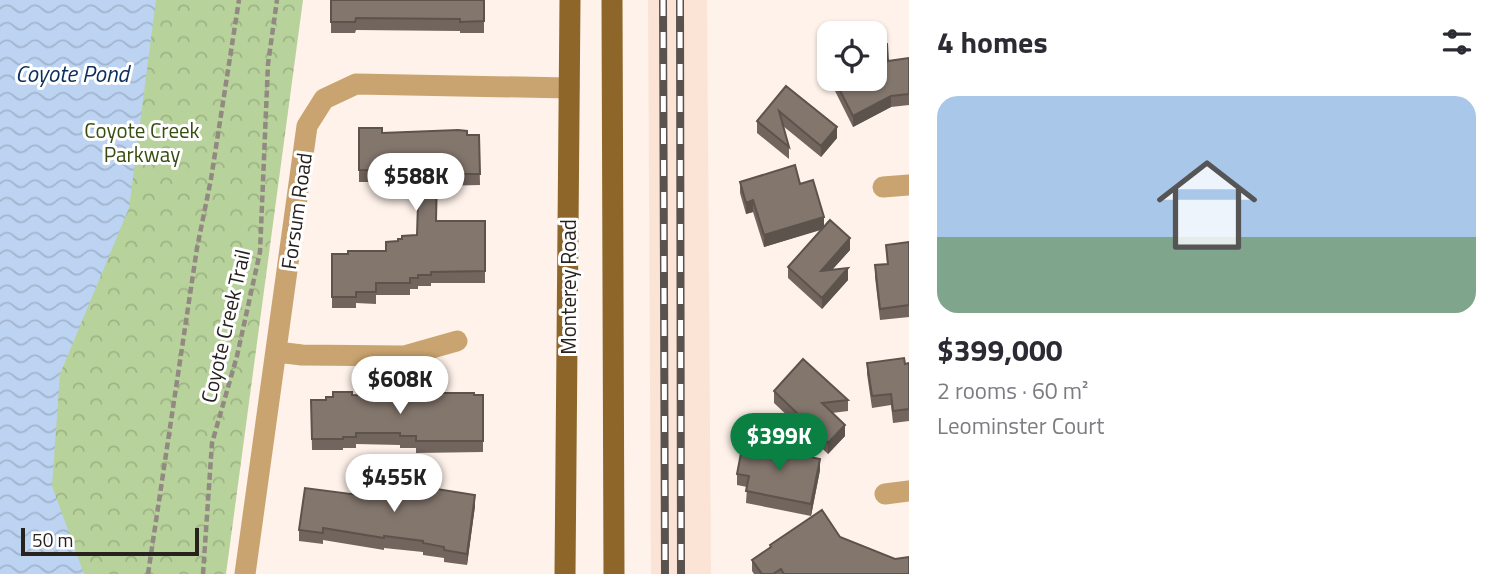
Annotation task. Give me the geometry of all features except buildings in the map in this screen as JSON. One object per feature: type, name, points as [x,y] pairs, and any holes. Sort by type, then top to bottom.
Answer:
[{"type":"main road","name":"Monterey Road","points":[[565,574],[570,0]]},
{"type":"main road","points":[[612,0],[614,574]]},
{"type":"street","name":"Forsum Road","points":[[245,574],[307,126],[324,99],[356,84],[569,88]]},
{"type":"street","points":[[883,187],[909,185]]},
{"type":"street","points":[[277,352],[302,355],[404,356],[457,341]]},
{"type":"street","points":[[885,494],[909,491]]},
{"type":"path","points":[[148,574],[197,248],[240,0]]},
{"type":"path","name":"Coyote Creek Trail","points":[[203,574],[212,443],[237,356],[260,252],[268,64],[277,0]]},
{"type":"shaded area","points":[[648,0],[707,0],[711,574],[651,574]]},
{"type":"green space","name":"Coyote Creek Parkway","points":[[0,0],[303,0],[226,574],[0,574]]},
{"type":"water","name":"Coyote Pond","points":[[0,0],[156,0],[129,208],[60,374],[52,486],[84,574],[0,574]]},
{"type":"railway","points":[[663,0],[665,574]]},
{"type":"railway","points":[[680,0],[681,574]]}]
